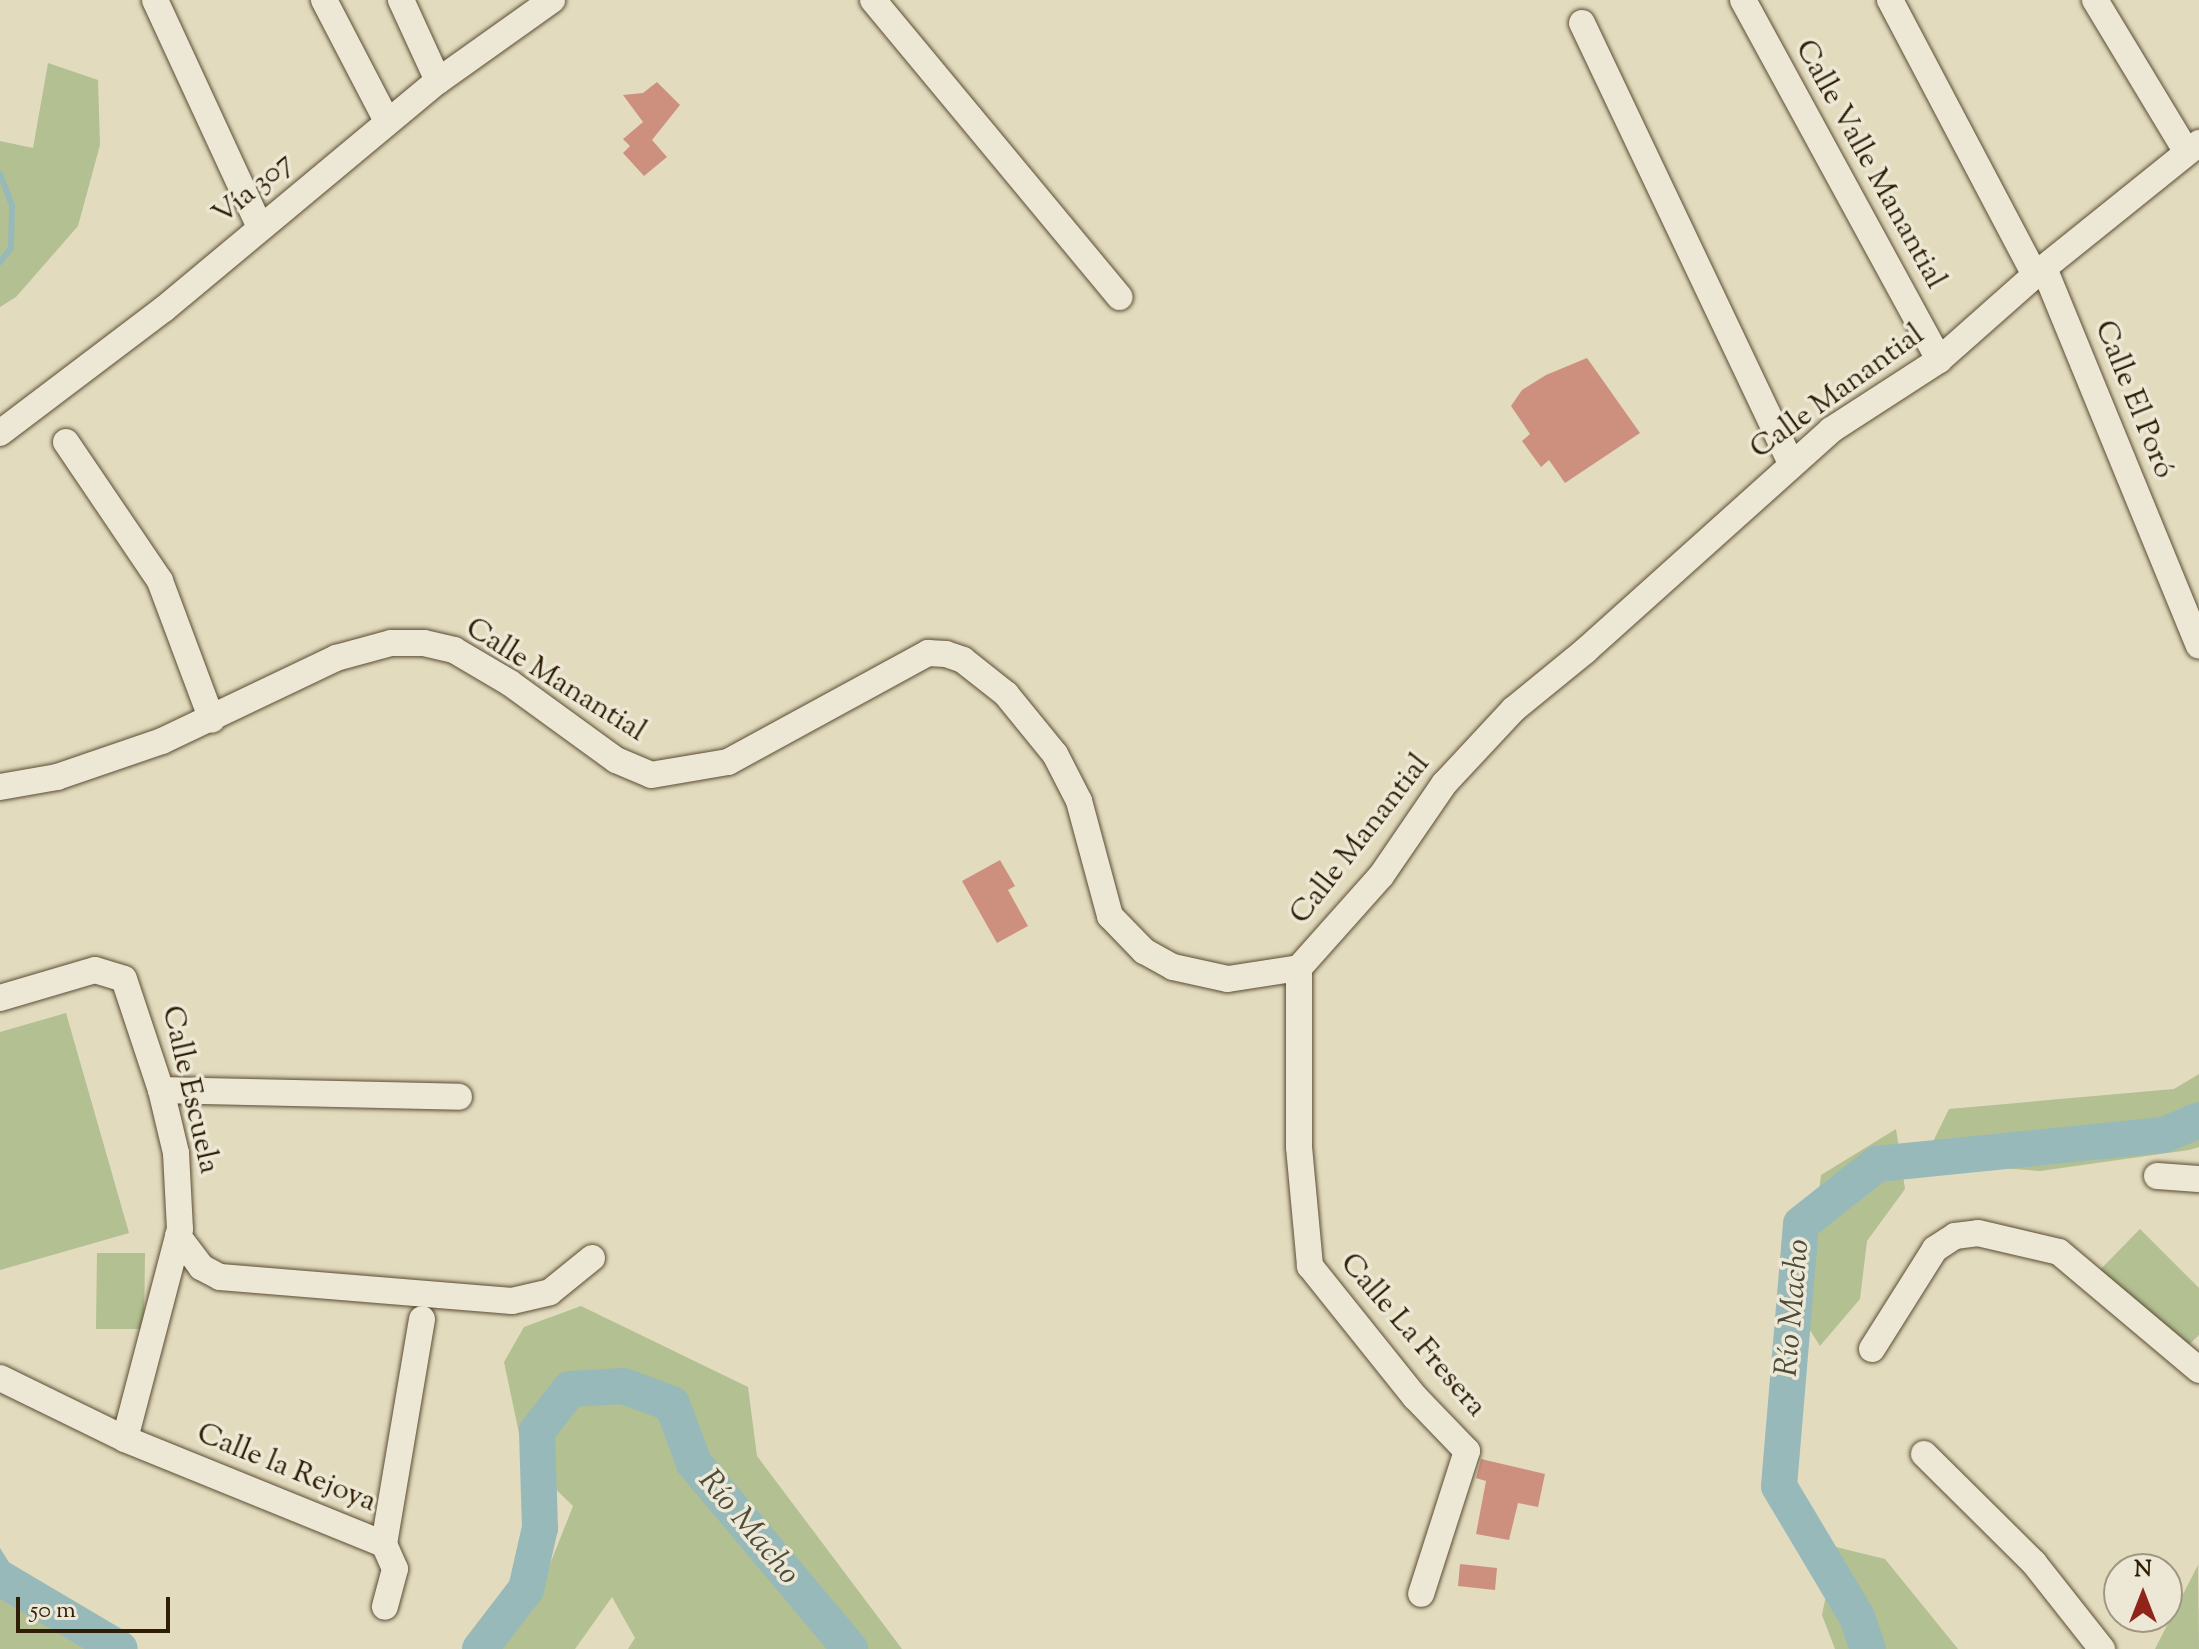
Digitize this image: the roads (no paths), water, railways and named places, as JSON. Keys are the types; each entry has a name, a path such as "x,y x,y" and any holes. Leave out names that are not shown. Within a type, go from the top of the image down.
{"street":[{"path":"155,0 260,227"},
{"path":"324,0 387,121"},
{"path":"401,0 438,81"},
{"path":"873,0 1120,297"},
{"name":"Calle Valle Manantial","path":"1743,0 1939,360"},
{"name":"Calle El Poró","path":"1890,0 2039,271 2199,645"},
{"path":"2095,0 2193,147"},
{"name":"Vía 307","path":"0,433 164,309 387,121 549,1"},
{"path":"1582,23 1791,464"},
{"name":"Calle Manantial","path":"0,787 57,777 212,720 336,658 391,643 424,643 454,650 510,683 616,760 651,775 681,774 728,762 928,653 946,654 963,660 1006,694 1055,754 1079,801 1110,916 1144,951 1173,967 1228,979 1299,968 1381,876 1444,784 1514,709 1585,651 1831,430 1939,360 2039,271 2193,147"},
{"path":"66,442 160,581 212,720"},
{"name":"Calle La Fresera","path":"1299,968 1299,1147 1310,1266 1415,1397 1467,1451 1421,1594"},
{"name":"Calle Escuela","path":"0,998 95,970 124,979 161,1090 181,1191 178,1236 125,1439"},
{"path":"161,1090 459,1097"},
{"path":"2157,1176 2199,1179"},
{"path":"1872,1349 1935,1249 1955,1236 1978,1233 2059,1252 2199,1370"},
{"path":"178,1236 201,1267 220,1277 512,1301 550,1292 592,1258"},
{"name":"Calle la Rejoya","path":"0,1378 125,1439 384,1544 422,1319"},
{"path":"1924,1454 2034,1563 2102,1649"},
{"path":"384,1544 395,1569 385,1607"}],"water":[{"path":"0,1548 5,1556 28,1593 0,1578"}],"waterway":[{"path":"0,174 12,206 11,248 0,262"},
{"name":"Río Macho","path":"1868,1649 1857,1617 1779,1486 1801,1224 1877,1164 2164,1135 2199,1120"},
{"name":"Río Macho","path":"480,1649 526,1589 540,1528 537,1431 570,1389 623,1386 672,1404 694,1463 850,1649"},
{"name":"Río Macho","path":"0,1578 120,1649"}]}
